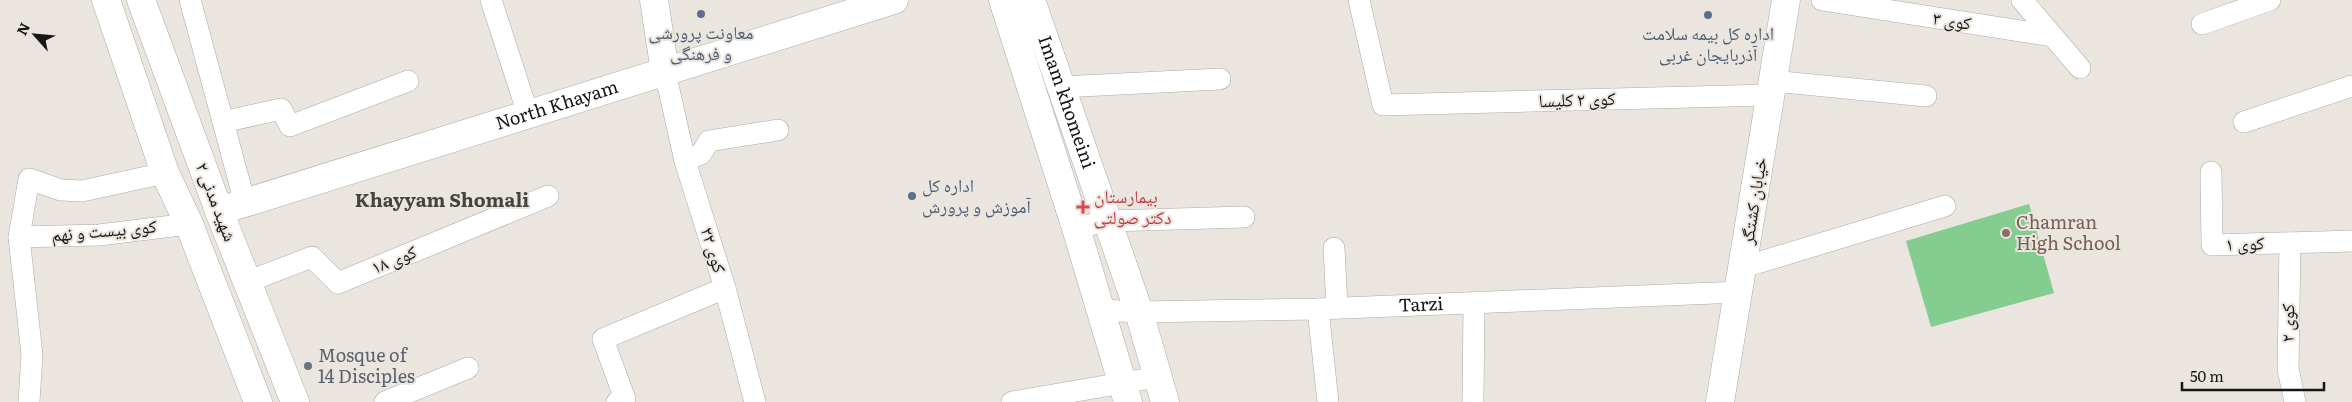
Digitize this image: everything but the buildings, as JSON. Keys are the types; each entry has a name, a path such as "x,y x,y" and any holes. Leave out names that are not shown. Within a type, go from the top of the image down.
{"main road":[{"name":"شهید مدنی ۲","path":"106,0 165,173 189,224 257,402"},
{"name":"شهید مدنی ۲","path":"141,0 246,282 295,402"},
{"path":"654,0 664,72"},
{"name":"North Khayam","path":"219,211 894,0"},
{"name":"Imam khomeini","path":"1003,0 1076,228 1125,392"},
{"name":"Imam khomeini","path":"1031,0 1139,312 1165,402"},
{"name":"خیابان کشتگر","path":"1720,402 1742,279 1786,0"}],"street":[{"path":"190,0 245,203"},
{"path":"491,0 528,114"},
{"name":"کوی ۲ کلیسا","path":"1359,0 1384,105 1771,88"},
{"name":"کوی ۳","path":"1822,0 2052,36"},
{"path":"2022,0 2080,68"},
{"path":"2202,24 2270,0"},
{"name":"کوی ۲۲","path":"617,402 625,399 603,339 725,288 685,161 664,72"},
{"path":"1061,87 1220,79"},
{"path":"223,122 280,109 290,126 408,81"},
{"path":"2244,122 2352,86"},
{"path":"1771,88 1926,96"},
{"path":"685,161 701,154 709,142 778,130"},
{"name":"کوی ۱","path":"2211,172 2212,245 2352,241"},
{"path":"28,402 32,356 19,237 29,179 61,190 82,191 165,173"},
{"name":"کوی ۱۸","path":"246,282 312,257 338,283 548,196"},
{"name":"Tarzi","path":"1101,310 1139,312 1327,309 1474,303 1742,279 1945,206"},
{"path":"1076,228 1108,221 1244,217"},
{"name":"کوی بیست و نهم","path":"19,237 99,235 189,224"},
{"name":"کوی ۲","path":"2290,243 2288,369 2294,402"},
{"path":"1328,402 1327,309 1334,248"},
{"path":"725,288 755,402"},
{"path":"1473,402 1474,303"},
{"path":"385,402 468,368"},
{"path":"1012,402 1125,392 1157,376"}],"green space":[{"path":"2029,204 2054,293 1931,327 1906,241"}],"place":[{"name":"معاونت پرورشی و فرهنگی","path":"701,14"},
{"name":"اداره کل بیمه سلامت آذربایجان غربی","path":"1708,15"},
{"name":"اداره کل آموزش و پرورش","path":"912,196"},
{"name":"بیمارستان دکتر صولتی","path":"1083,207"},
{"name":"Chamran High School","path":"2006,233"},
{"name":"Mosque of 14 Disciples","path":"308,366"}],"district":[{"name":"Khayyam Shomali","path":"442,200"}]}
